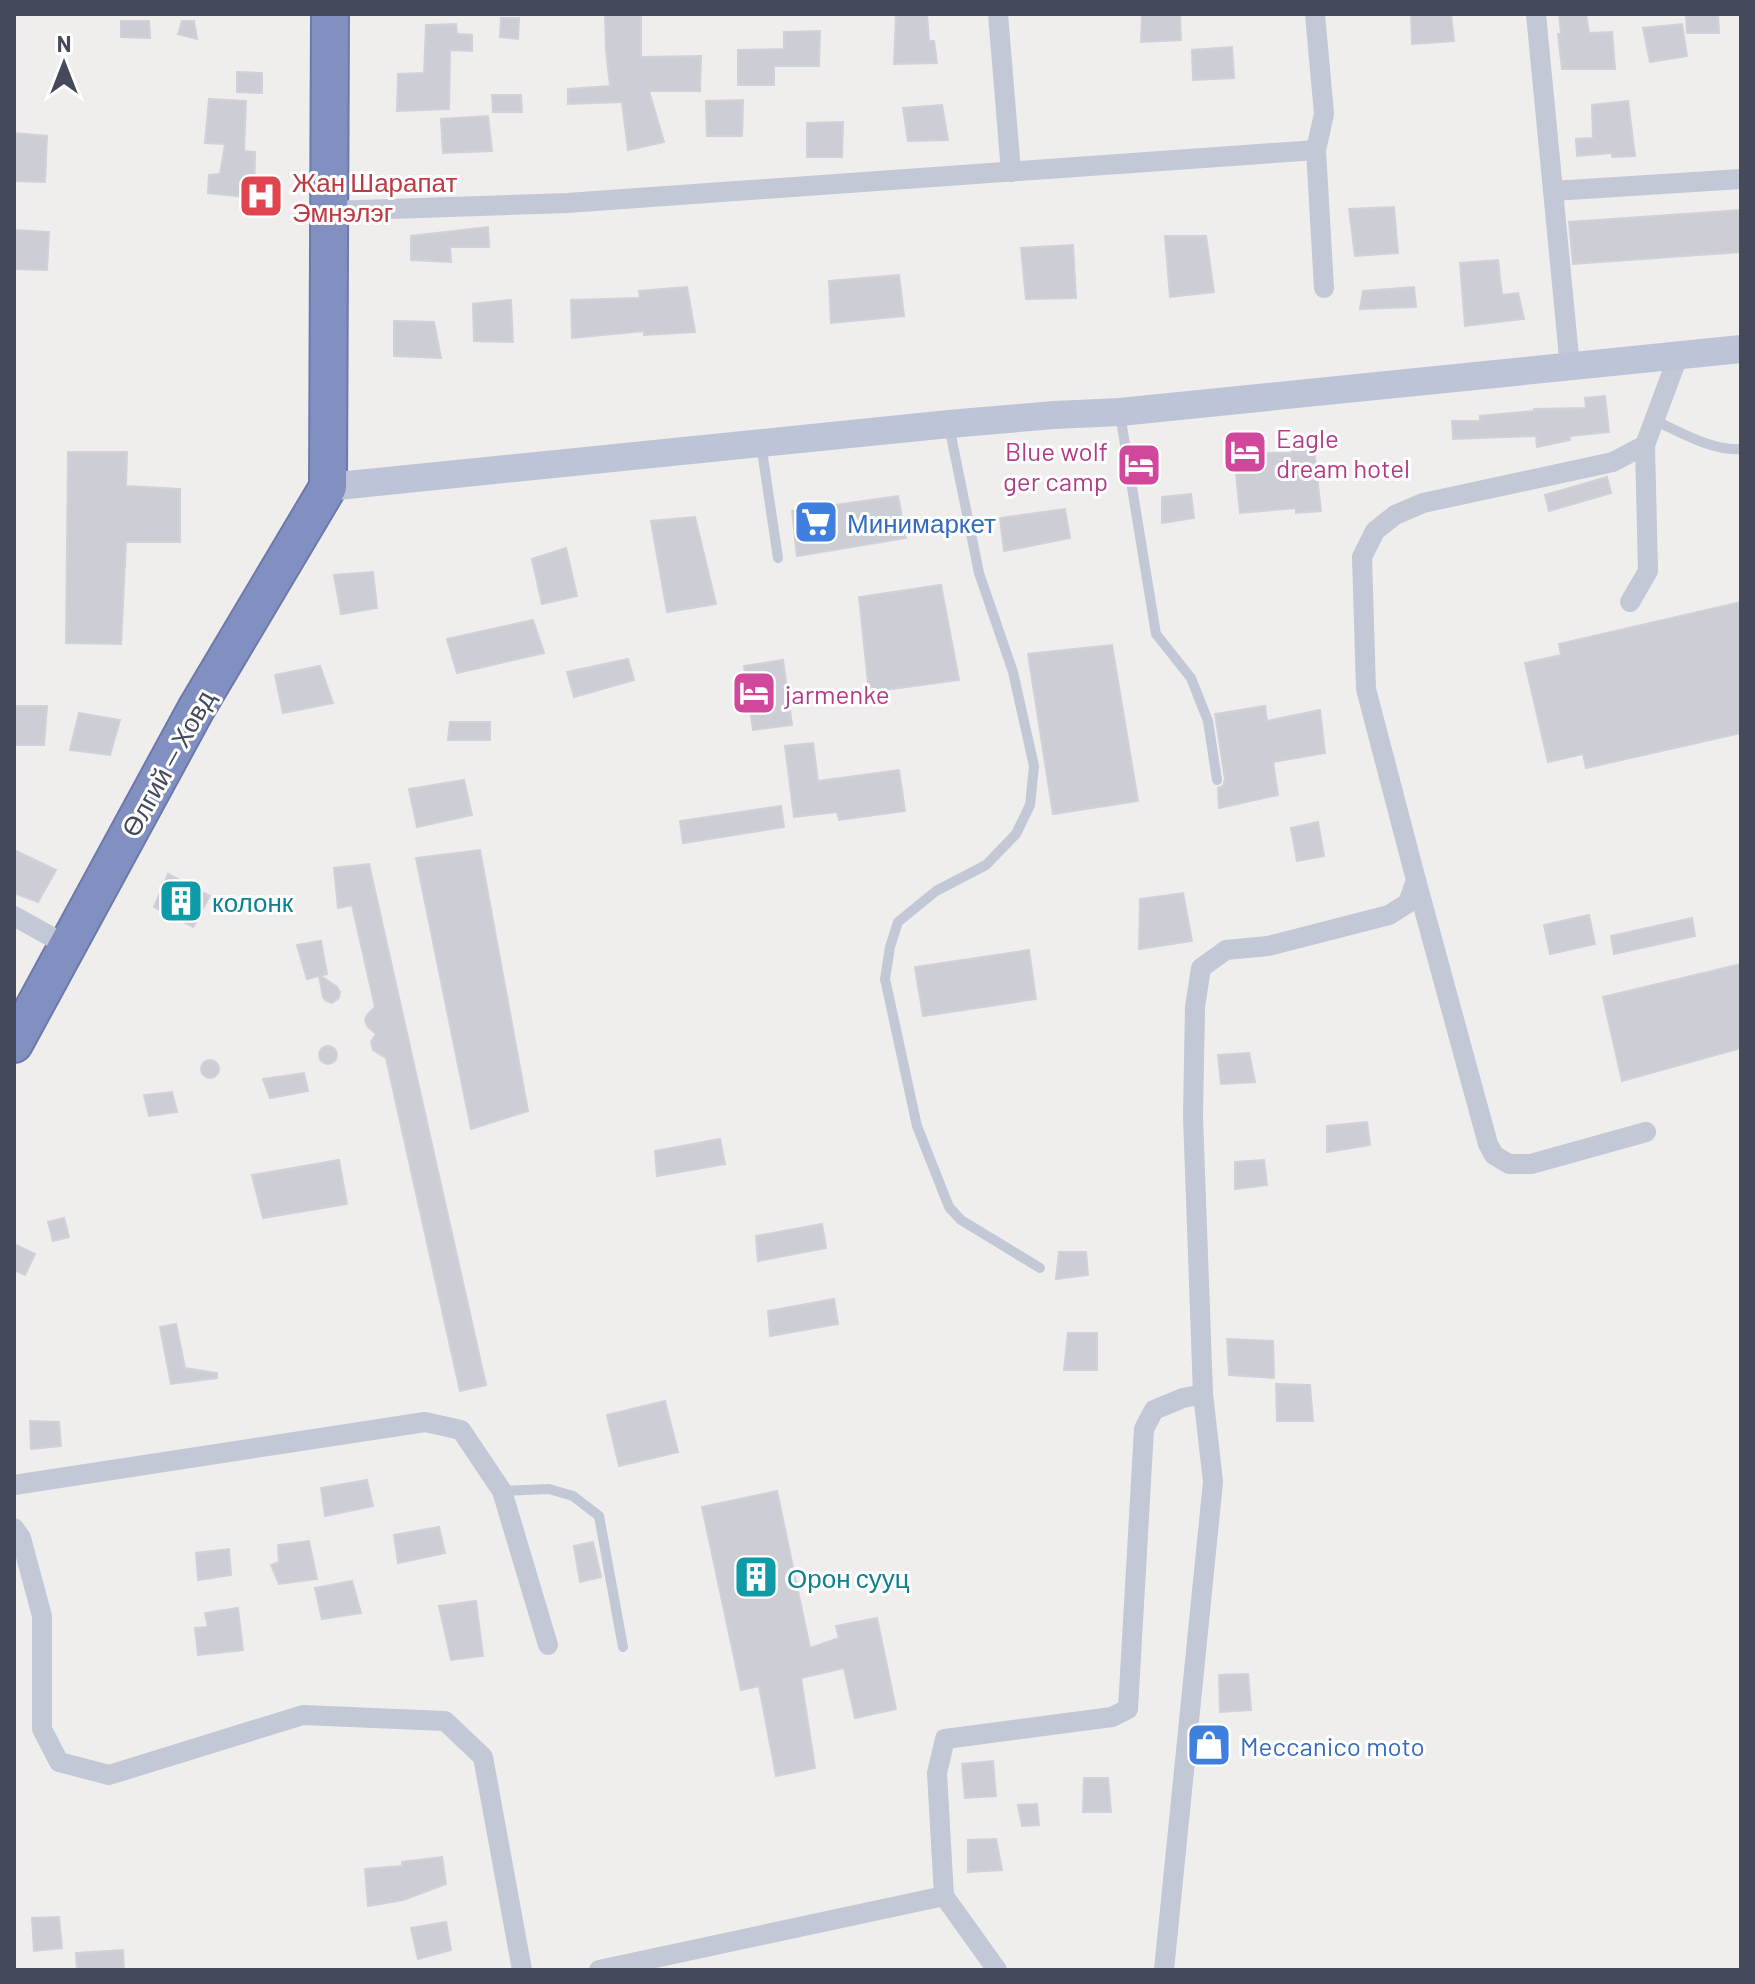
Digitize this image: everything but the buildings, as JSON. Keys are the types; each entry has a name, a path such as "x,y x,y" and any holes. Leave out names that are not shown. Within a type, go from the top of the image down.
{"highway":[{"path":"328,487 330,14"},
{"name":"Өлгий — Ховд","path":"14,1044 196,709 328,487"}],"main road":[{"path":"328,487 761,442 1054,415 1120,412 1741,349"}],"street":[{"path":"998,14 1011,172"},
{"path":"1315,14 1324,114 1316,150 1324,288"},
{"path":"1536,14 1570,367"},
{"path":"329,211 567,203 1316,150"},
{"path":"1553,191 1741,179"},
{"path":"1630,602 1648,571 1645,445 1679,354"},
{"path":"1645,445 1613,462 1423,503 1395,515 1375,531 1362,557 1366,689 1488,1144 1494,1155 1509,1164 1531,1164 1646,1132"},
{"path":"1164,1970 1213,1482 1203,1394 1193,1116 1195,1007 1201,968 1226,950 1268,946 1389,915 1408,903 1416,880"},
{"path":"14,916 66,945"},
{"path":"997,1970 944,1896 937,1773 945,1739 1112,1717 1128,1709 1144,1429 1154,1410 1183,1398 1203,1394"},
{"path":"14,1485 425,1422 461,1430 502,1491 548,1645"},
{"path":"14,1528 21,1538 42,1616 42,1729 59,1762 109,1775 303,1715 445,1721 483,1757 522,1970"},
{"path":"599,1970 944,1896"}],"lane":[{"path":"1120,412 1156,634 1191,678 1208,721 1217,780"},
{"path":"1654,420 1730,450 1741,449"},
{"path":"949,424 979,573 1013,672 1034,766 1030,805 1016,834 986,865 936,891 898,922 885,979 917,1126 949,1207 961,1220 1040,1268"},
{"path":"761,442 778,558"},
{"path":"502,1491 549,1489 573,1496 599,1516 623,1647"}],"place":[{"name":"Жан Шарапат Эмнэлэг","path":"261,196"},
{"name":"Eagle dream hotel","path":"1245,452"},
{"name":"Blue wolf ger camp","path":"1139,465"},
{"name":"Минимаркет","path":"816,522"},
{"name":"jarmenke","path":"754,693"},
{"name":"колонк","path":"181,901"},
{"name":"Орон сууц","path":"756,1577"},
{"name":"Meccanico moto","path":"1209,1745"}]}
